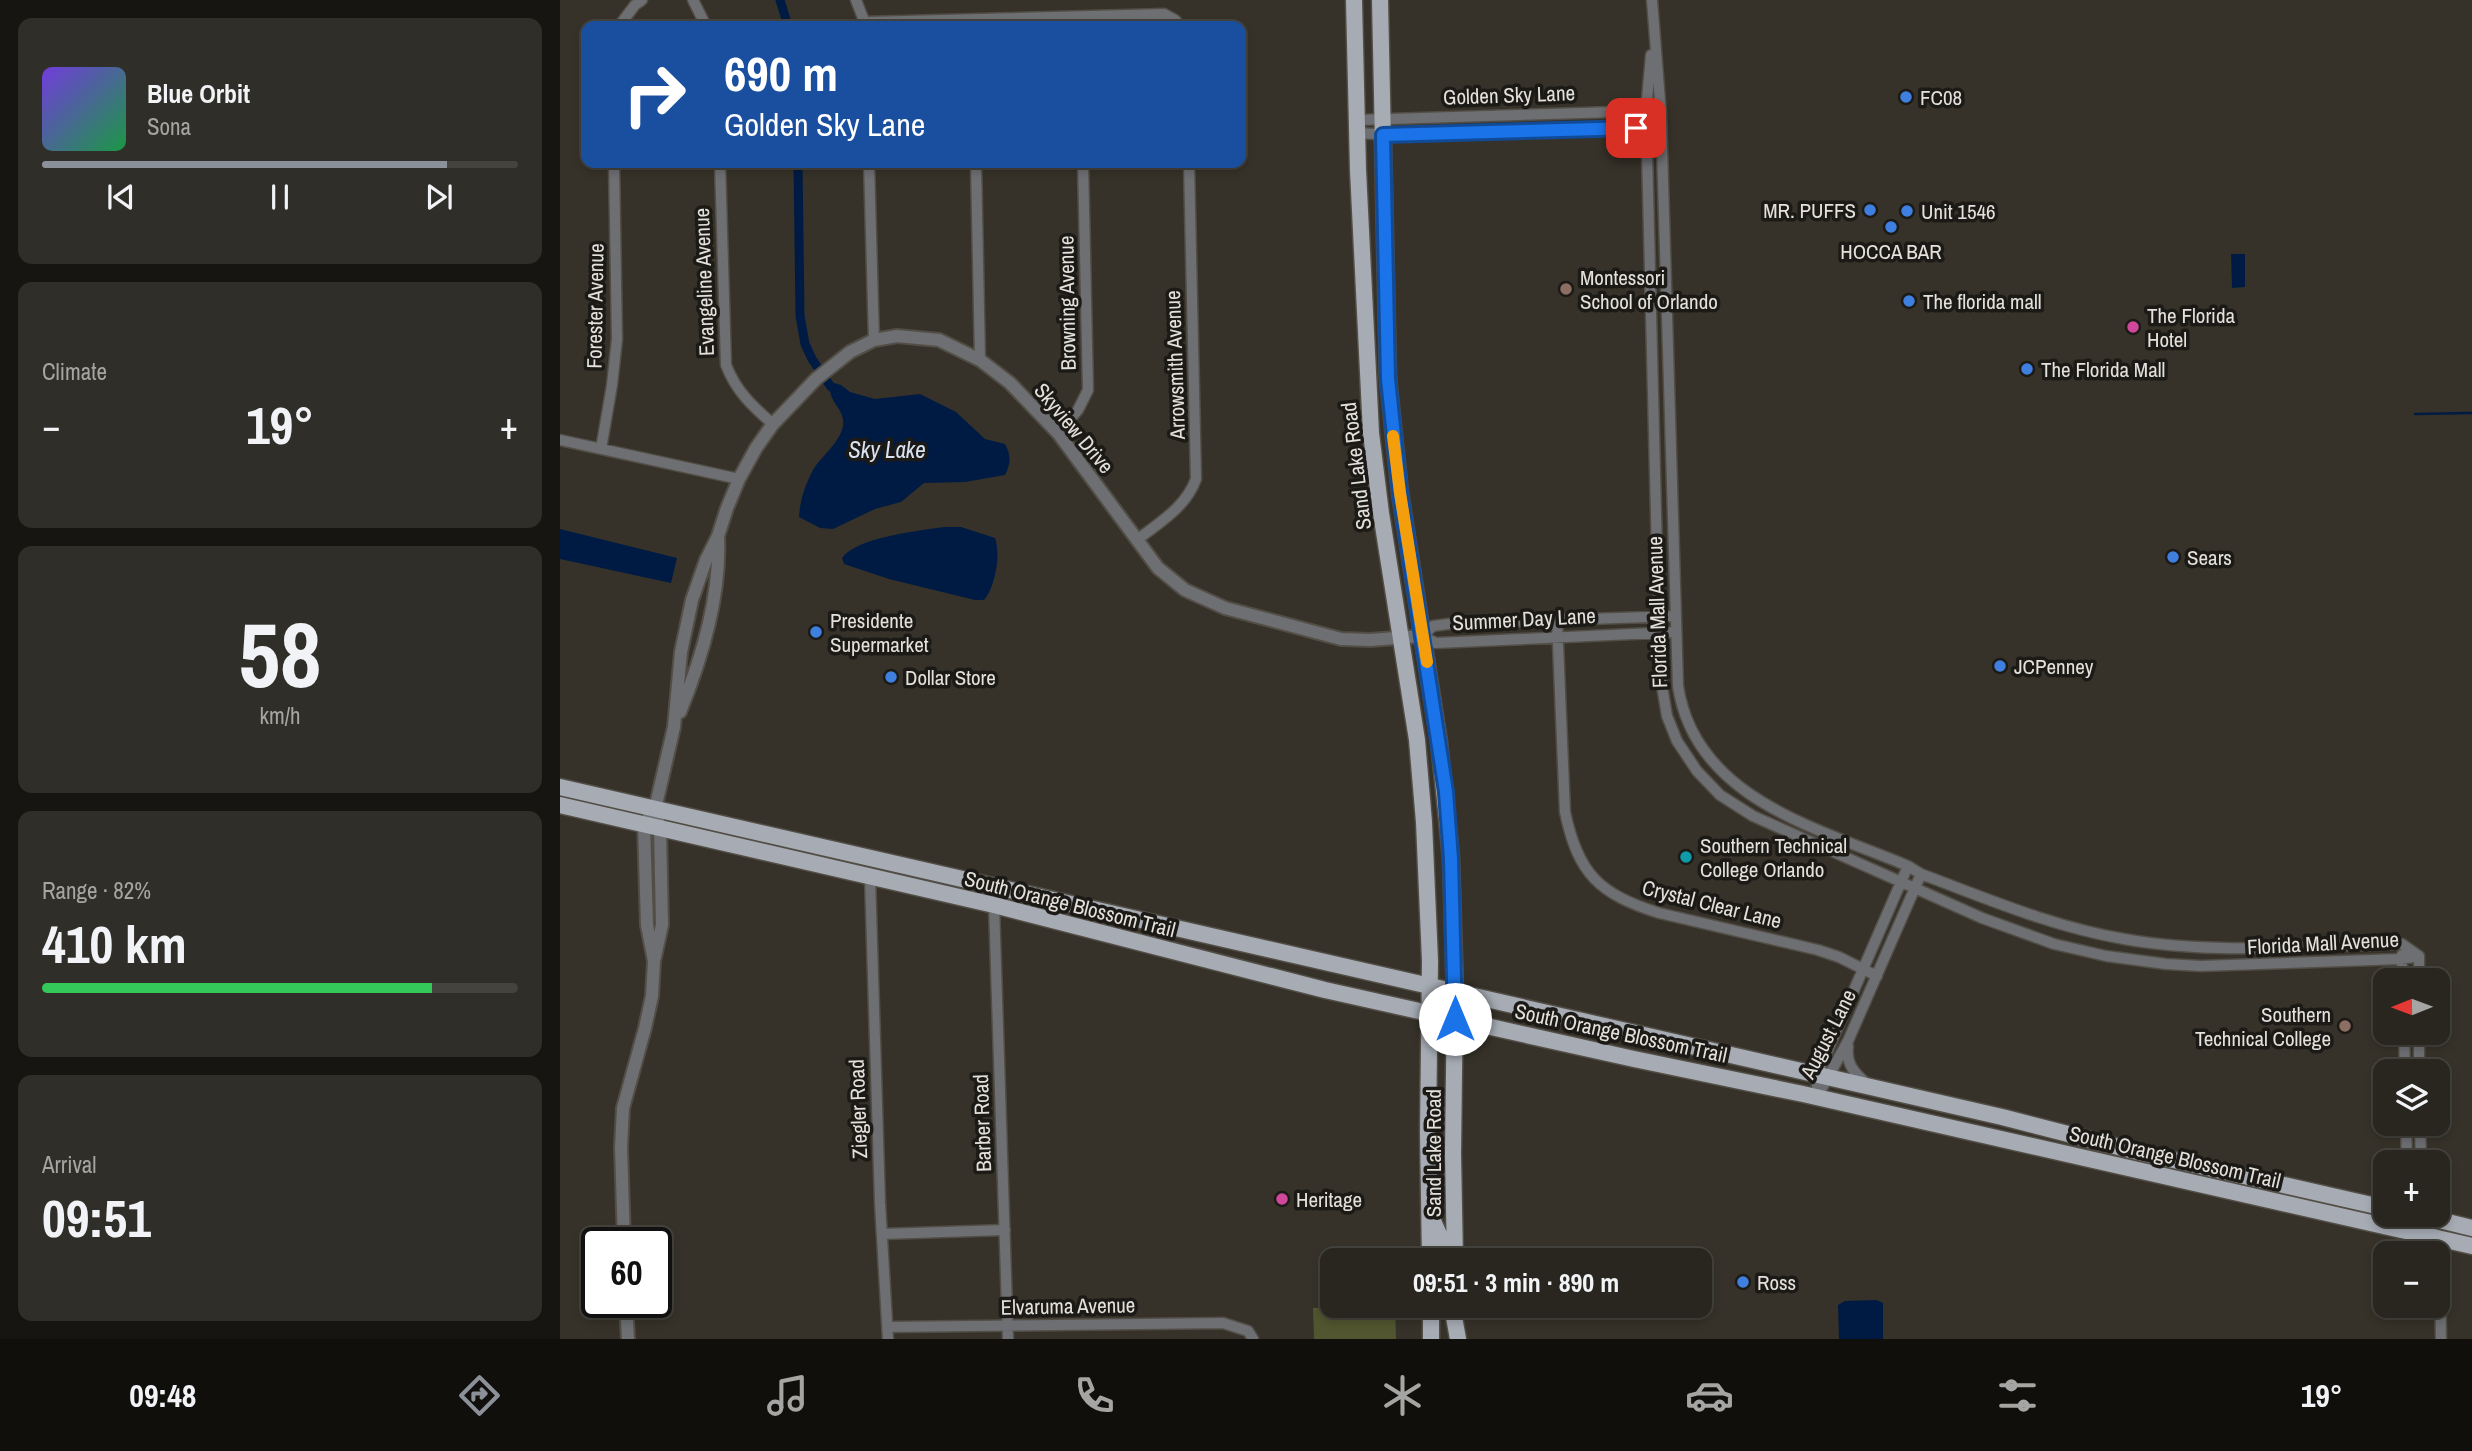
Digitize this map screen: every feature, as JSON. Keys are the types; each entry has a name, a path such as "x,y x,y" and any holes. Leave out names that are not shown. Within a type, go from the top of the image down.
{"main road":[{"name":"Sand Lake Road","path":"1354,0 1371,433 1422,784 1430,987 1430,1248"},
{"name":"Sand Lake Road","path":"1380,0 1386,336 1393,434 1446,792 1451,859 1455,993 1455,1248"},
{"path":"1371,433 1393,434"},
{"name":"South Orange Blossom Trail","path":"560,787 2373,1205"},
{"name":"South Orange Blossom Trail","path":"560,805 994,905 1278,978 1455,1019 1817,1097 2472,1246"},
{"path":"969,900 982,897 996,888"},
{"path":"994,905 1006,894 1018,893"},
{"path":"1430,1216 1437,1227 1442,1248"},
{"path":"2450,1222 2472,1228"},
{"path":"1431,1318 1431,1339"},
{"path":"1456,1318 1458,1339"}],"street":[{"path":"623,21 642,0"},
{"path":"693,0 704,21"},
{"path":"856,0 865,21"},
{"name":"Florida Mall Avenue","path":"1652,0 1662,128 1677,679 1683,712 1693,736 1713,764 1736,785 1763,803 1800,821 1921,873 2052,923 2125,940 2204,948 2402,944 2419,956"},
{"path":"1080,21 1164,14 1174,21"},
{"name":"Florida Mall Avenue","path":"1653,30 1646,127 1660,674 1667,716 1697,771 1720,795 1753,816 1982,918 2054,944 2106,956 2201,966 2402,959 2419,956"},
{"name":"Golden Sky Lane","path":"1357,127 1646,111 1661,114"},
{"name":"Golden Sky Lane","path":"1357,127 1662,128"},
{"name":"Forester Avenue","path":"601,449 617,338 614,168"},
{"name":"Evangeline Avenue","path":"720,168 726,365 732,380 747,401 773,424"},
{"path":"869,168 874,340"},
{"path":"976,168 980,360"},
{"name":"Browning Avenue","path":"1058,433 1078,410 1088,390 1083,168"},
{"name":"Arrowsmith Avenue","path":"1138,540 1181,506 1196,479 1189,168"},
{"path":"1649,240 1665,240"},
{"name":"Skyview Drive","path":"655,809 674,727 681,652 692,600 739,479 773,424 816,379 850,352 874,340 917,336 939,340 980,360 1010,383 1058,433 1158,568 1185,590 1225,608 1341,639 1422,636"},
{"path":"560,440 739,479"},
{"name":"Skyview Drive","path":"674,727 690,688 712,607 720,566 719,536"},
{"name":"Summer Day Lane","path":"1676,616 1448,624 1433,626 1422,636 1436,643 1676,632"},
{"name":"Crystal Clear Lane","path":"1558,620 1565,812 1578,858 1590,874 1610,893 1633,905 1818,950 1877,976"},
{"path":"624,1227 621,1147 623,1108 652,996 654,961 662,925 652,826 655,809"},
{"name":"August Lane","path":"1817,1097 1863,968 1908,866"},
{"name":"August Lane","path":"1823,1077 1848,1041 1921,873"},
{"name":"Ziegler Road","path":"870,877 888,1339"},
{"name":"Barber Road","path":"994,905 1008,1339"},
{"path":"2402,944 2402,968"},
{"path":"2419,956 2419,968"},
{"path":"1848,1041 1850,1067 1872,1088"},
{"path":"2428,1227 2435,1237 2439,1262 2441,1339"},
{"path":"882,1234 1004,1230"},
{"path":"627,1318 628,1339"},
{"name":"Elvaruma Avenue","path":"888,1327 1223,1323 1251,1335"}],"green space":[{"path":"1313,1308 1320,1308 1320,1318 1395,1318 1396,1339 1314,1339"}],"water":[{"path":"2231,254 2245,254 2245,287 2232,288"},
{"name":"Sky Lake","path":"834,383 850,392 875,399 920,394 956,412 985,439 1005,444 1009,459 1005,475 965,482 924,483 901,502 875,509 833,529 820,528 799,517 810,476 837,440 843,426 842,415 830,393"},
{"path":"944,527 961,527 995,538 996,570 984,600 889,579 844,564 842,558 850,551 874,540"},
{"path":"560,529 677,558 671,583 560,559"},
{"path":"1877,1300 1883,1303 1883,1339 1839,1339 1838,1305 1845,1301"}],"waterway":[{"path":"780,0 786,21"},
{"path":"798,168 800,316 805,344 831,387"},
{"path":"2415,414 2472,413"}],"slow traffic":[{"path":"1393,436 1427,662"}],"place":[{"name":"FC08","path":"1906,97"},
{"name":"MR. PUFFS","path":"1870,210"},
{"name":"Unit 1546","path":"1907,211"},
{"name":"HOCCA BAR","path":"1891,227"},
{"name":"Montessori School of Orlando","path":"1566,289"},
{"name":"The florida mall","path":"1909,301"},
{"name":"The Florida Hotel","path":"2133,327"},
{"name":"The Florida Mall","path":"2027,369"},
{"name":"Sears","path":"2173,557"},
{"name":"Presidente Supermarket","path":"816,632"},
{"name":"JCPenney","path":"2000,666"},
{"name":"Dollar Store","path":"891,677"},
{"name":"Southern Technical College Orlando","path":"1686,857"},
{"name":"Southern Technical College","path":"2345,1026"},
{"name":"Heritage","path":"1282,1199"},
{"name":"Ross","path":"1743,1282"}],"route":[{"path":"1455,1019 1451,859 1446,792 1400,493 1388,379 1383,135 1636,128"}]}
